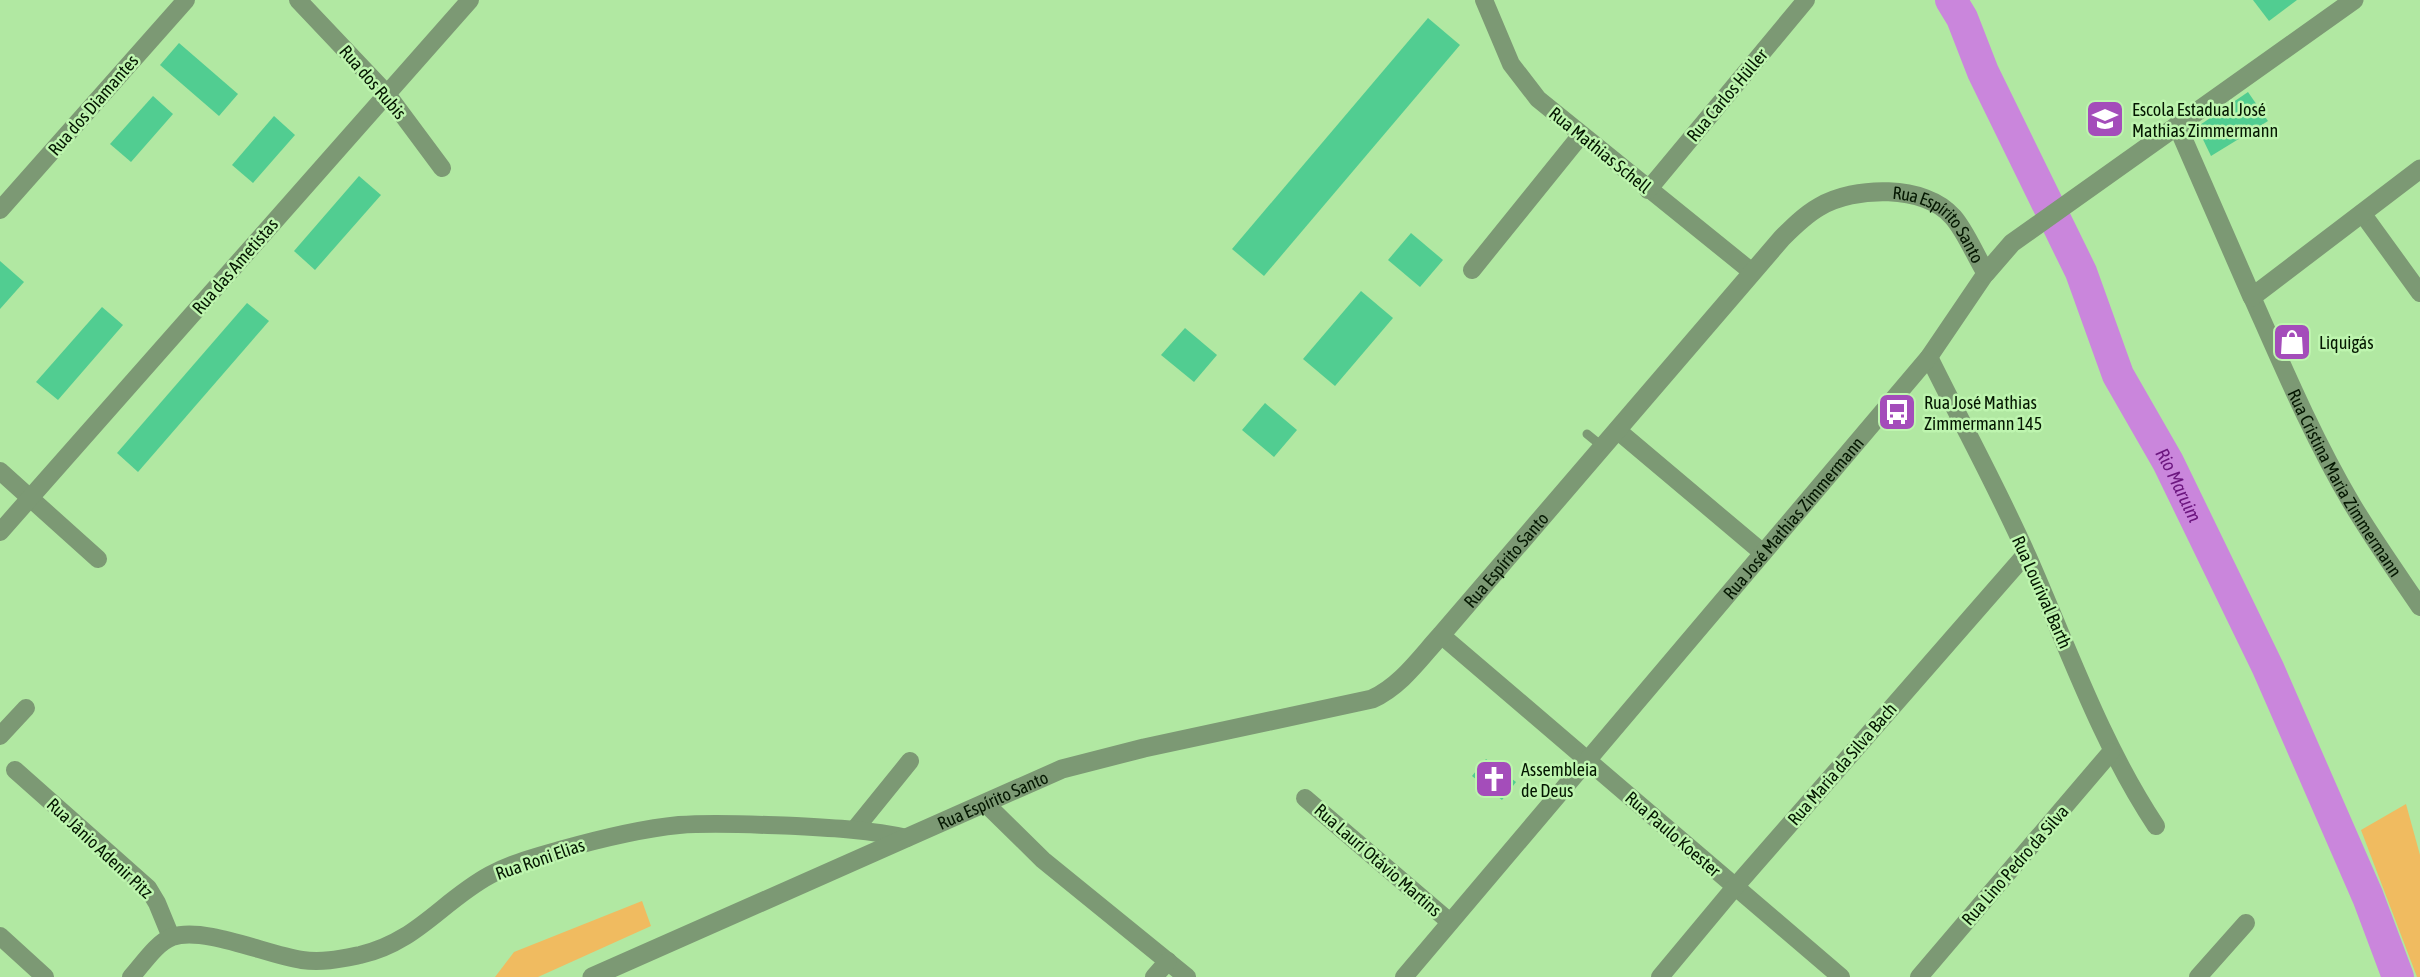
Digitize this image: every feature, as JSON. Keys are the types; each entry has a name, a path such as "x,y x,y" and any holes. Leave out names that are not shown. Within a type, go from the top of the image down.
{"street":[{"name":"Rua dos Diamantes","path":"0,210 186,0"},
{"name":"Rua dos Rubis","path":"298,0 387,94 442,168"},
{"name":"Rua das Ametistas","path":"0,531 470,0"},
{"name":"Rua Mathias Schell","path":"1484,0 1503,49 1524,83 1545,106 1752,272"},
{"name":"Rua Carlos Hüller","path":"1648,190 1806,0"},
{"name":"Rua José Mathias Zimmermann","path":"1404,977 1929,357 1986,273 2012,243 2354,0"},
{"name":"Rua Cristina Maria Zimmermann","path":"2177,125 2303,412 2346,493 2379,548 2420,607"},
{"path":"1472,270 1581,135"},
{"path":"2252,297 2420,169"},
{"name":"Rua Espírito Santo","path":"592,977 1078,763 1372,699 1395,685 1782,238 1820,206 1858,194 1881,191 1920,197 1937,204 1952,216 1986,273"},
{"path":"2362,213 2420,293"},
{"name":"Rua Lourival Barth","path":"1929,357 2026,554 2111,752 2155,826"},
{"path":"1617,430 1763,553"},
{"path":"0,471 97,559"},
{"name":"Rua Maria da Silva Bach","path":"1660,977 1735,887 2026,554"},
{"name":"Rua Paulo Koester","path":"1441,635 1841,977"},
{"path":"0,736 26,708"},
{"name":"Rua Lino Pedro da Silva","path":"1919,977 2111,752"},
{"path":"855,829 910,761"},
{"name":"Rua Jânio Adenir Pitz","path":"15,770 148,888 170,937"},
{"name":"Rua Lauri Otávio Martins","path":"1306,798 1450,922"},
{"path":"986,804 1043,860 1187,977"},
{"name":"Rua Roni Elias","path":"170,937 194,934 207,936 300,960 319,962 395,944 489,875 537,857 607,837 680,825 722,824 855,829 907,838"},
{"path":"2198,977 2246,923"},
{"path":"0,936 45,977"},
{"path":"131,977 159,945 170,937"},
{"path":"1154,977 1168,961"}],"lane":[{"path":"1587,434 1602,447"}],"shaded area":[{"path":"2406,804 2420,855 2420,977 2417,977 2361,830"},
{"path":"642,901 651,926 538,977 495,977 514,952"}],"building":[{"path":"2253,0 2297,0 2269,21"},
{"path":"1428,18 1460,45 1264,276 1232,249"},
{"path":"179,43 238,94 219,116 160,65"},
{"path":"2248,92 2268,121 2211,156 2197,127"},
{"path":"153,96 173,114 131,162 110,144"},
{"path":"274,116 295,135 253,183 232,165"},
{"path":"359,176 381,195 315,270 294,251"},
{"path":"1411,233 1443,260 1420,287 1388,260"},
{"path":"0,261 24,282 0,309"},
{"path":"1361,291 1393,318 1335,386 1303,359"},
{"path":"247,303 269,321 138,472 117,453"},
{"path":"102,307 123,325 58,400 36,382"},
{"path":"1185,328 1217,355 1194,382 1161,355"},
{"path":"1265,403 1297,430 1274,457 1242,430"},
{"name":"Assembleia de Deus","path":"1486,759 1516,782 1502,800 1472,776"}],"waterway":[{"name":"Rio Maruim","path":"1951,0 1962,18 1983,72 2081,272 2118,375 2168,462 2268,668 2368,897 2398,977"}],"place":[{"name":"Escola Estadual José Mathias Zimmermann","path":"2105,119"},
{"name":"Liquigás","path":"2292,342"},
{"name":"Rua José Mathias Zimmermann 145","path":"1897,412"},
{"name":"Assembleia de Deus","path":"1494,779"}]}
